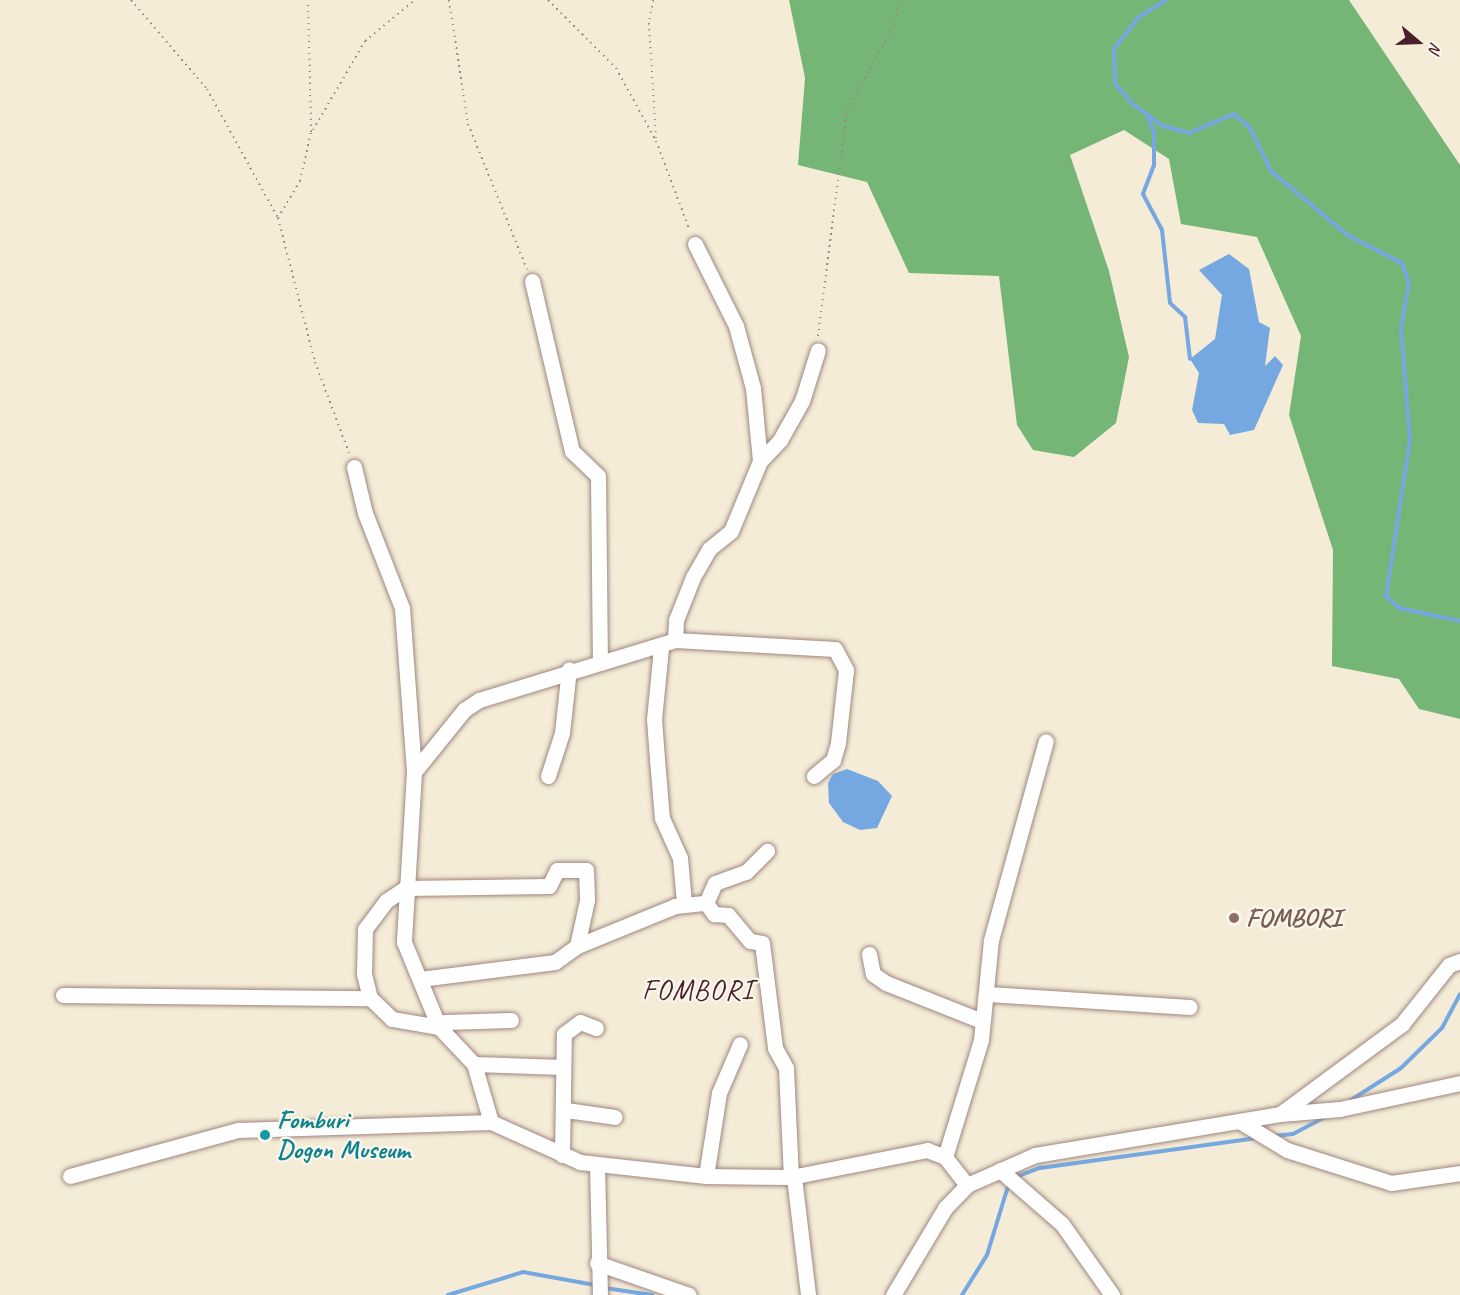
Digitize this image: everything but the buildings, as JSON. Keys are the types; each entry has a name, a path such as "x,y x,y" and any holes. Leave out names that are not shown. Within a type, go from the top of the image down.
{"street":[{"path":"695,244 736,326 753,388 760,461"},
{"path":"532,281 572,451 598,476 600,663"},
{"path":"675,640 676,620 693,577 709,549 731,531 760,461 780,440 801,401 818,350"},
{"path":"354,467 365,513 402,608 414,772 405,888 404,942 439,1027 474,1064 491,1122"},
{"path":"414,772 464,710 569,669 661,648 675,640 835,649 846,670 838,743 833,760 814,776"},
{"path":"661,648 654,719 662,818 680,858 684,903"},
{"path":"548,776 562,734 569,669"},
{"path":"945,1157 988,994 991,940 1046,741"},
{"path":"706,903 715,882 747,872 767,852"},
{"path":"511,1020 445,1022 439,1027 392,1019 370,998 364,974 365,929 386,901 405,888 549,886 556,870 586,870 587,900 577,946"},
{"path":"420,979 555,962 577,946 684,903 706,903"},
{"path":"706,903 714,914 728,915 750,940 762,943 775,1048 786,1068 792,1177 808,1295"},
{"path":"869,954 873,974 886,983 982,1021"},
{"path":"1280,1114 1402,1024 1456,965"},
{"path":"988,994 1190,1007"},
{"path":"63,995 370,998"},
{"path":"562,1155 566,1110 564,1034 580,1022 596,1028"},
{"path":"706,1176 719,1093 740,1044"},
{"path":"474,1064 564,1066"},
{"path":"893,1295 945,1208 966,1185 1035,1155 1280,1114 1340,1109 1460,1083"},
{"path":"566,1110 615,1118"},
{"path":"70,1176 238,1130 491,1122 562,1155 597,1164 706,1176 792,1177 927,1150 945,1157 966,1185"},
{"path":"1241,1122 1287,1150 1391,1183 1460,1173"},
{"path":"597,1164 597,1263 600,1295"},
{"path":"1000,1170 1062,1224 1112,1295"},
{"path":"597,1263 689,1295"}],"path":[{"path":"131,0 207,89 278,218 315,362 354,467"},
{"path":"278,218 300,181 311,132 308,0"},
{"path":"311,132 365,41 415,0"},
{"path":"449,0 468,124 532,281"},
{"path":"548,0 616,68 656,141 695,244"},
{"path":"653,0 649,24 656,141"},
{"path":"818,350 847,111 896,22 899,0"}],"green space":[{"path":"789,0 1349,0 1460,165 1460,719 1419,709 1399,679 1332,666 1333,550 1289,415 1301,336 1257,237 1181,224 1169,159 1124,130 1070,155 1109,271 1129,357 1116,423 1074,457 1033,450 1017,425 999,276 909,273 867,182 798,165 805,78"}],"water":[{"path":"1229,254 1249,269 1259,322 1270,328 1265,366 1275,356 1283,365 1254,430 1230,435 1224,424 1198,423 1192,410 1199,373 1190,359 1215,339 1222,295 1199,270"},
{"path":"847,769 878,781 892,796 877,828 860,830 843,822 829,803 828,783 833,774"}],"waterway":[{"path":"1166,0 1139,17 1114,49 1115,84 1134,105 1163,126 1189,133 1234,114 1250,128 1271,171 1347,235 1402,263 1409,283 1401,328 1410,440 1386,596 1399,608 1460,621"},
{"path":"1147,115 1154,132 1154,165 1143,194 1162,230 1170,303 1185,317 1190,359"},
{"path":"1351,1100 1401,1068 1442,1028 1460,994"},
{"path":"1273,1136 1293,1134 1327,1116"},
{"path":"1016,1177 1040,1168 1257,1138"},
{"path":"962,1295 987,1255 1009,1183"},
{"path":"448,1295 523,1272 595,1285"},
{"path":"605,1288 652,1295"}],"place":[{"name":"FOMBORI","path":"1234,918"},
{"name":"Fomburi Dogon Museum","path":"265,1135"}],"district":[{"name":"FOMBORI","path":"698,990"}]}
